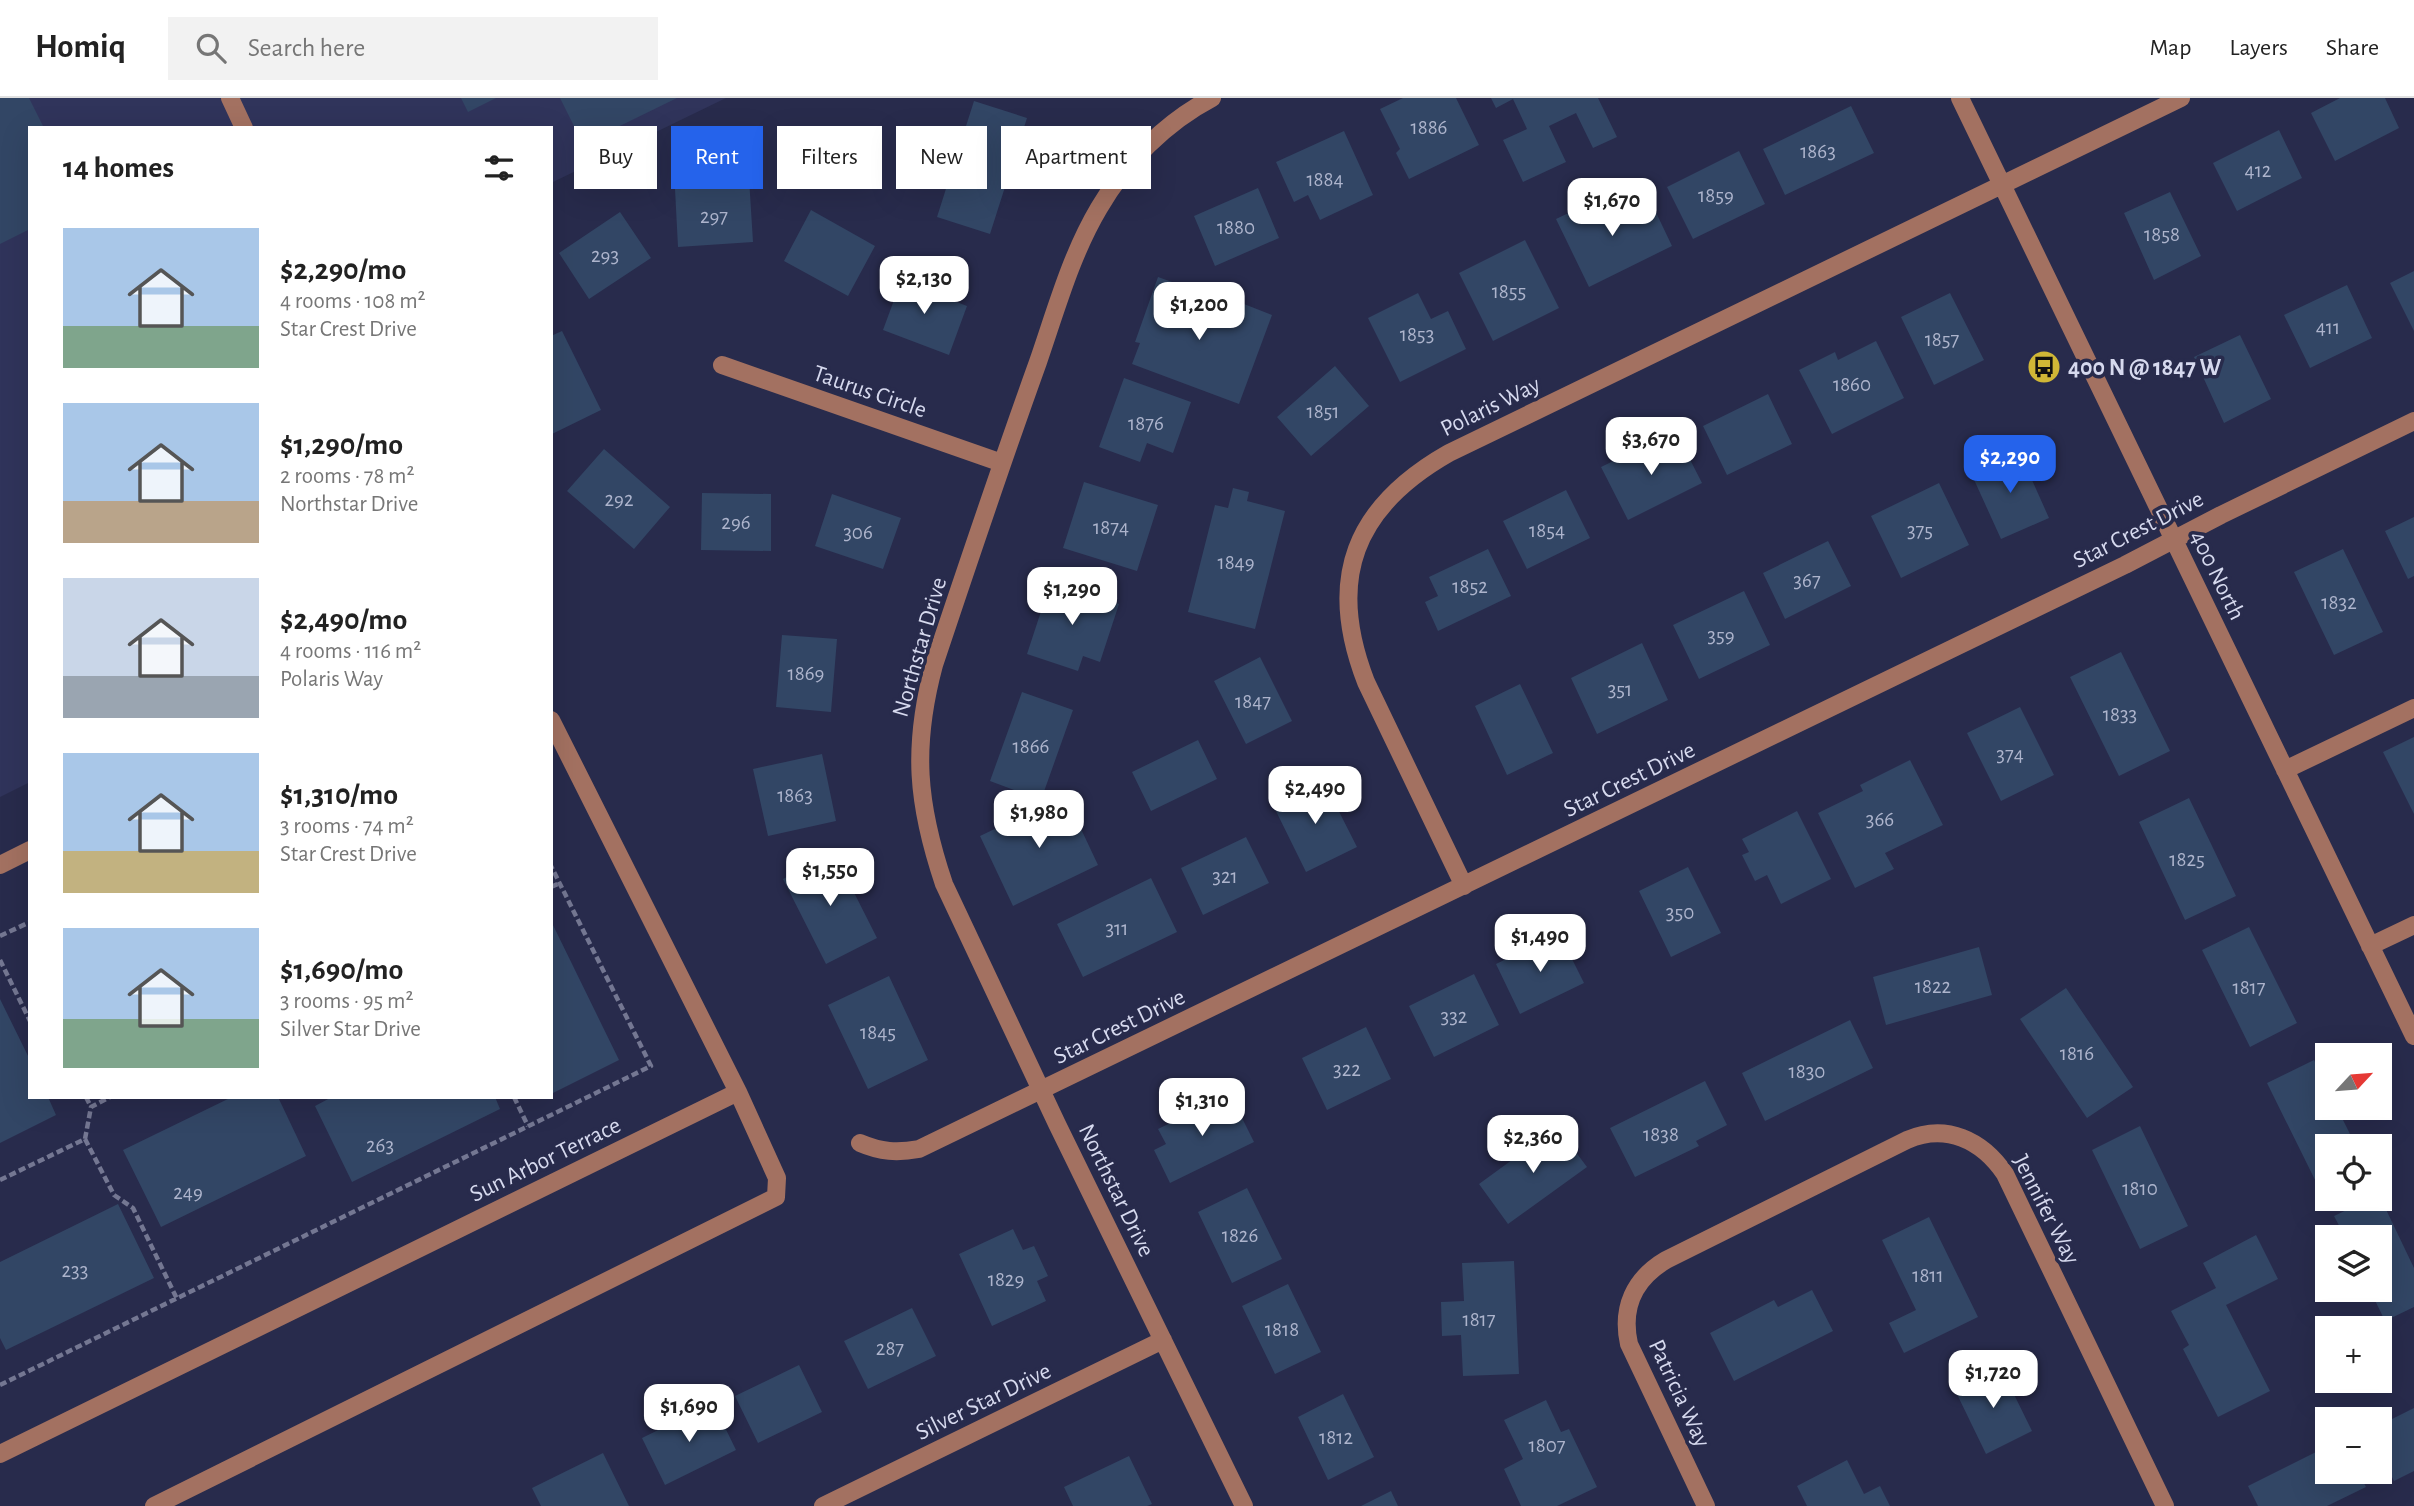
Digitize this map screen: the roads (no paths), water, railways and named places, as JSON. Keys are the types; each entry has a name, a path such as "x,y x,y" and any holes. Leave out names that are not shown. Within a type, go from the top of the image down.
{"street":[{"path":"230,98 243,126"},
{"name":"Northstar Drive","path":"1212,98 1178,120 1122,173 1079,246 1002,463 925,699 920,734 920,771 926,822 944,884 1244,1506"},
{"name":"400 North","path":"1960,98 2414,1036"},
{"name":"Polaris Way","path":"1464,886 1354,653 1348,623 1348,591 1353,562 1365,533 1381,506 1423,468 1449,453 2181,98"},
{"name":"Taurus Circle","path":"722,365 1002,463"},
{"name":"Star Crest Drive","path":"860,1143 879,1151 900,1153 919,1149 2100,577 2414,421"},
{"path":"2285,770 2414,708"},
{"path":"154,1506 776,1197 777,1178 738,1091 553,724"},
{"path":"0,865 28,851"},
{"path":"2370,946 2414,925"},
{"name":"Sun Arbor Terrace","path":"0,1454 738,1091"},
{"name":"Jennifer Way","path":"1631,1297 1646,1274 1666,1260 1907,1140 1938,1133 1969,1140 1995,1159 2005,1174 2165,1506"},
{"name":"Patricia Way","path":"1631,1297 1626,1328 1629,1344 1706,1506"},
{"name":"Silver Star Drive","path":"823,1506 1163,1340"}],"place":[{"name":"400 N @ 1847 W","path":"2044,367"}]}
